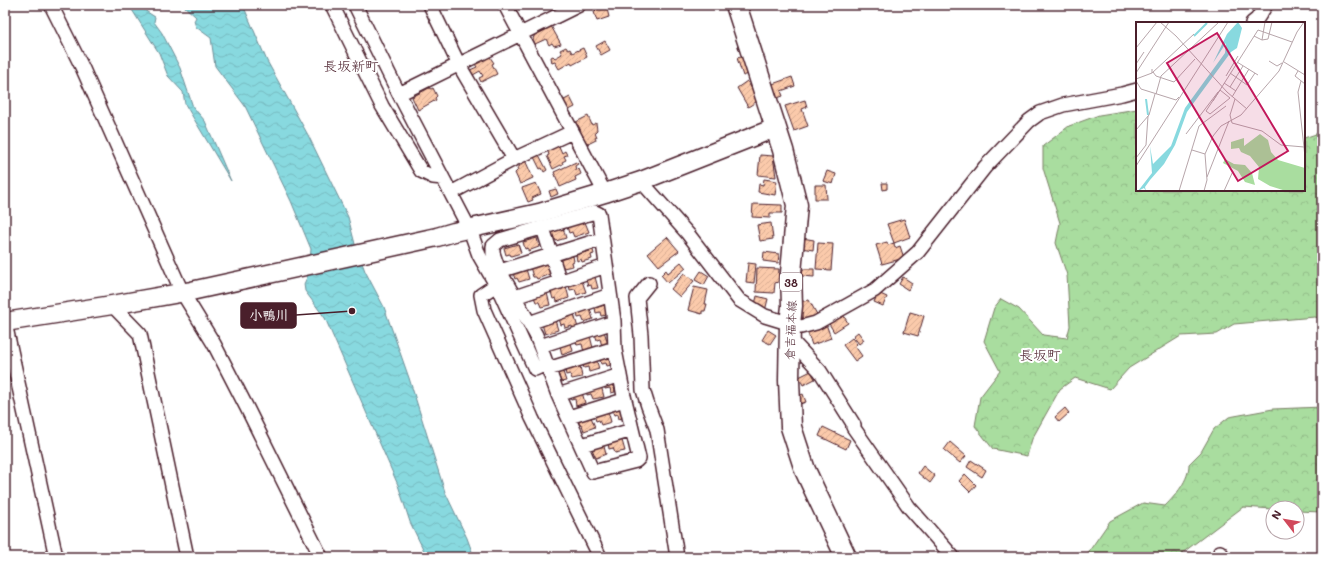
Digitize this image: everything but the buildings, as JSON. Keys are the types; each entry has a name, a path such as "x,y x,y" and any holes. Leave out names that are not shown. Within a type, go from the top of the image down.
{"main road":[{"name":"倉吉福本線","path":"736,5 786,160 797,205 791,273 792,306 789,380 791,427 804,470 846,557"}],"street":[{"path":"51,5 82,67 187,292 321,557"},
{"path":"332,5 382,106 421,170 432,177 443,178"},
{"path":"355,5 399,94 470,230 478,255 496,285 535,369 615,348"},
{"path":"430,5 459,65 514,159"},
{"path":"505,5 605,193"},
{"path":"399,94 578,5"},
{"path":"1253,22 1266,5"},
{"path":"790,332 816,323 875,290 918,252 985,167 1029,121 1040,113 1063,105 1136,90"},
{"path":"56,557 5,322 187,292 454,232 470,230 540,213 641,181 775,128"},
{"path":"451,193 514,159 572,132"},
{"path":"641,181 688,234 739,300 790,332 820,371 854,425 853,427 909,507 953,557"},
{"path":"595,212 599,214 614,322 615,348 624,400 639,458 636,461 593,472 558,395 536,335 500,271 493,253 493,246 500,240 543,228 595,212"},
{"path":"543,228 560,282"},
{"path":"500,271 602,239"},
{"path":"515,298 606,266"},
{"path":"649,283 637,298 644,390 657,430 677,557"},
{"path":"496,285 481,295 484,310 532,418 600,557"},
{"path":"529,322 610,295"},
{"path":"112,305 140,334 187,557"},
{"path":"540,346 614,322"},
{"path":"558,395 620,375"},
{"path":"569,417 624,400"},
{"path":"582,445 632,430"}],"green space":[{"path":"1136,109 1136,191 1305,191 1305,138 1322,132 1322,319 1315,317 1234,324 1217,334 1181,336 1129,368 1110,389 1075,378 1060,389 1032,439 1027,456 993,449 975,426 980,397 1000,371 984,341 994,308 1001,299 1019,309 1043,335 1067,338 1070,326 1067,275 1056,243 1060,223 1043,168 1043,146 1069,126 1099,115"},
{"path":"1322,407 1322,512 1305,511 1305,500 1265,500 1265,508 1243,507 1177,557 1085,557 1110,521 1143,503 1165,506 1181,487 1187,476 1189,464 1201,452 1214,429 1229,417 1273,409"}],"water":[{"path":"129,5 140,5 144,10 155,17 154,22 162,33 180,68 193,107 205,121 231,181 185,104 183,92 168,76 159,53"},
{"path":"183,5 243,5 267,61 308,135 348,217 355,244 365,271 384,307 409,378 445,492 467,538 474,557 427,557 410,522 398,485 325,318 305,291 304,284 309,273 311,249 291,201 245,106 215,66 211,38 196,27 194,21 196,17"}],"place":[{"name":"小鴨川","path":"352,311"}],"district":[{"name":"長坂新町","path":"351,65"},
{"name":"長坂町","path":"1040,354"}]}
